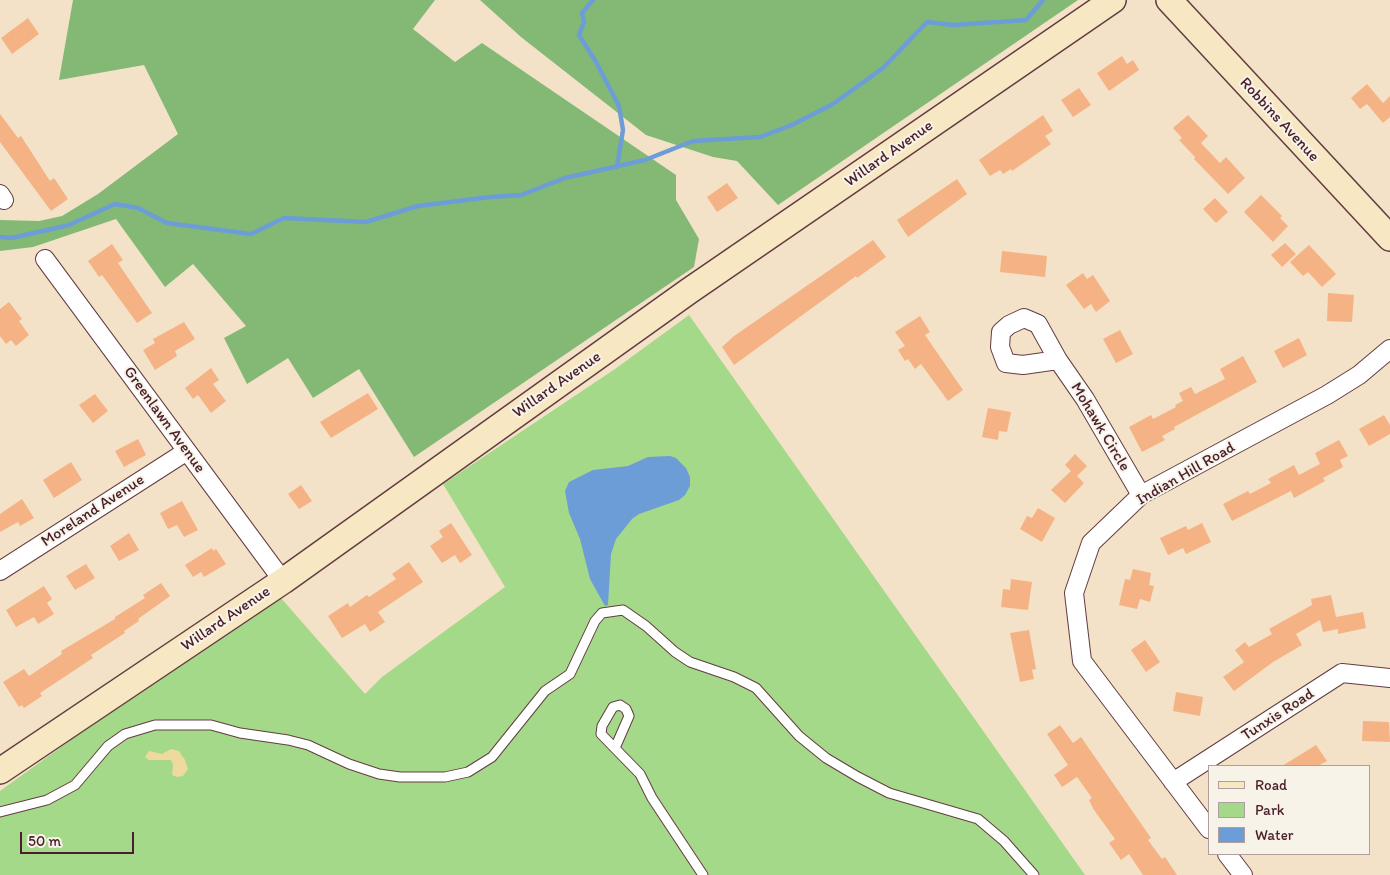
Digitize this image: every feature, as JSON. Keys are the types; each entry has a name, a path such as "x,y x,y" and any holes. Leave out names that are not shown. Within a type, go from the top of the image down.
{"main road":[{"name":"Willard Avenue","path":"0,771 283,581 689,292 1113,0"},
{"name":"Robbins Avenue","path":"1169,0 1390,238"}],"street":[{"name":"Greenlawn Avenue","path":"46,259 283,581"},
{"name":"Indian Hill Road","path":"1208,829 1082,661 1074,592 1091,543 1141,496 1327,395 1359,375 1390,349"},
{"name":"Mohawk Circle","path":"1058,360 1085,399 1141,496"},
{"name":"Moreland Avenue","path":"0,571 187,451"},
{"name":"Tunxis Road","path":"1173,782 1342,673 1390,678"},
{"path":"1228,855 1243,875"}],"lane":[{"path":"0,812 47,800 75,785 108,746 125,734 155,725 211,725 240,733 288,740 308,745 349,764 379,774 400,778 446,778 468,772 492,757 545,691 570,674 595,621 602,613 623,610 690,662 734,677 756,688 799,736 826,758 889,793 978,819 1004,841 1034,875"},
{"path":"615,748 640,774 652,798 703,875"}],"green space":[{"path":"73,0 435,0 413,29 455,62 482,43 676,175 676,200 699,239 694,267 414,457 359,369 313,398 288,358 247,384 224,338 246,326 193,264 165,287 116,219 33,247 0,251 0,220 39,221 62,216 98,194 178,134 144,65 59,80"},
{"path":"480,0 1078,0 778,205 737,161 713,157 646,135 521,37"},
{"path":"689,315 1085,875 0,875 0,791 82,732 281,598 365,694 382,677 505,587 443,484 615,369"}],"sand":[{"path":"171,749 179,751 185,760 188,769 183,776 177,777 172,775 173,765 171,760 149,760 145,757 149,751 162,754"}],"water":[{"path":"670,456 676,458 686,468 690,477 690,486 685,495 679,500 639,514 632,519 616,539 611,554 608,605 605,606 590,579 580,539 569,513 565,491 569,482 593,470 628,466 648,457"}],"building":[{"path":"28,18 39,34 12,54 1,38"},
{"path":"1122,56 1127,64 1133,60 1139,70 1109,91 1097,73"},
{"path":"1367,84 1383,103 1390,96 1390,117 1383,123 1367,104 1360,109 1351,98"},
{"path":"1079,88 1091,105 1073,117 1061,100"},
{"path":"0,114 18,138 21,136 50,181 54,178 68,199 51,211 0,142"},
{"path":"1043,115 1053,131 1045,136 1051,144 1012,171 1011,169 1003,174 1000,170 990,176 979,160"},
{"path":"1188,115 1208,136 1201,143 1220,163 1226,157 1245,178 1228,194 1194,159 1195,157 1179,140 1182,138 1173,128"},
{"path":"957,179 967,194 908,237 897,220"},
{"path":"727,183 738,198 717,212 707,197"},
{"path":"1261,195 1282,216 1280,218 1288,226 1273,242 1244,212"},
{"path":"1215,198 1228,212 1216,223 1203,209"},
{"path":"873,240 886,257 857,278 856,276 734,365 722,347 734,336"},
{"path":"1285,243 1296,254 1282,267 1271,255"},
{"path":"112,244 123,260 118,263 152,313 137,323 102,275 99,277 88,261"},
{"path":"1309,245 1336,274 1322,287 1308,272 1303,276 1290,262"},
{"path":"1002,251 1047,256 1045,277 1000,272"},
{"path":"1083,273 1087,279 1093,275 1110,301 1096,312 1091,304 1084,309 1066,285"},
{"path":"1328,293 1354,295 1352,322 1327,321"},
{"path":"9,302 22,319 19,321 29,335 16,346 11,340 6,344 0,336 0,309"},
{"path":"920,316 930,332 925,335 963,390 948,401 921,364 915,369 908,359 905,361 898,350 905,346 895,332"},
{"path":"184,322 195,339 175,351 177,356 155,370 143,350 155,343 153,339"},
{"path":"1120,330 1133,354 1116,363 1103,339"},
{"path":"1299,338 1307,355 1283,368 1274,351"},
{"path":"1243,356 1257,382 1174,427 1175,429 1162,436 1165,440 1142,452 1129,427 1151,415 1153,419 1176,407 1175,405 1183,401 1179,393 1191,387 1195,394 1225,379 1220,369"},
{"path":"211,368 219,380 213,384 226,401 211,413 198,395 193,399 185,388"},
{"path":"368,393 378,409 331,438 320,422"},
{"path":"95,394 108,411 93,423 79,405"},
{"path":"988,408 1011,412 1007,432 999,431 998,440 982,437"},
{"path":"1384,415 1390,425 1390,434 1369,446 1359,429"},
{"path":"138,439 146,455 124,467 115,451"},
{"path":"1339,440 1348,456 1340,460 1343,467 1323,478 1325,481 1294,498 1291,491 1232,521 1223,504 1248,491 1250,494 1271,483 1268,479 1294,465 1299,475 1320,464 1315,453"},
{"path":"1075,454 1087,466 1077,476 1084,483 1065,503 1051,490 1071,471 1065,465"},
{"path":"71,462 82,480 54,498 43,480"},
{"path":"301,485 312,501 299,509 288,494"},
{"path":"22,499 34,518 20,526 18,522 0,532 0,514"},
{"path":"182,501 198,530 184,537 177,525 168,529 160,513"},
{"path":"1038,508 1055,518 1042,542 1020,529 1027,516 1032,518"},
{"path":"451,523 472,555 460,563 455,555 442,563 430,546 443,537 439,531"},
{"path":"1202,523 1211,542 1186,554 1183,548 1168,555 1160,538 1186,526 1188,530"},
{"path":"129,533 139,550 119,561 110,546"},
{"path":"212,548 213,551 216,549 226,564 204,577 201,572 193,577 185,565"},
{"path":"409,562 423,582 378,612 385,622 370,632 365,624 342,638 328,616 348,603 350,607 367,595 369,597 396,579 392,574"},
{"path":"86,564 95,578 75,590 66,576"},
{"path":"1133,569 1151,573 1149,585 1154,586 1150,602 1140,599 1137,609 1119,605 1125,579 1130,580"},
{"path":"1011,579 1032,582 1028,610 1001,607 1003,589 1010,590"},
{"path":"161,583 170,596 138,619 139,621 124,631 125,633 91,655 93,658 40,693 42,696 24,708 22,705 19,707 3,682 24,669 29,676 62,654 61,651 115,619 115,617 145,598 143,595"},
{"path":"44,586 52,599 47,603 54,614 38,624 34,617 16,627 6,610"},
{"path":"1331,595 1336,617 1363,612 1366,628 1338,634 1338,629 1323,632 1320,620 1296,634 1302,645 1273,662 1234,691 1223,677 1244,662 1235,650 1245,642 1249,647 1272,634 1269,629 1312,605 1311,599"},
{"path":"1029,630 1036,669 1032,670 1034,679 1020,682 1010,633"},
{"path":"1145,640 1160,662 1146,672 1131,650"},
{"path":"1176,692 1203,697 1200,716 1173,711"},
{"path":"1363,721 1389,722 1390,742 1362,741"},
{"path":"1060,725 1073,743 1081,737 1151,838 1148,840 1162,859 1165,857 1177,875 1143,875 1129,854 1121,860 1109,843 1115,839 1094,810 1089,800 1092,798 1077,777 1062,787 1054,775 1068,765 1047,734"},
{"path":"1316,745 1327,761 1320,765 1284,765"}],"waterway":[{"path":"593,0 582,13 584,22 579,35 596,62 619,106 623,130 617,167"},
{"path":"0,237 12,238 69,225 115,204 138,208 167,223 251,234 284,218 366,222 418,206 521,195 565,178 645,160 693,141 760,137 792,125 833,104 883,68 927,22 953,25 1026,20 1043,0"}]}
